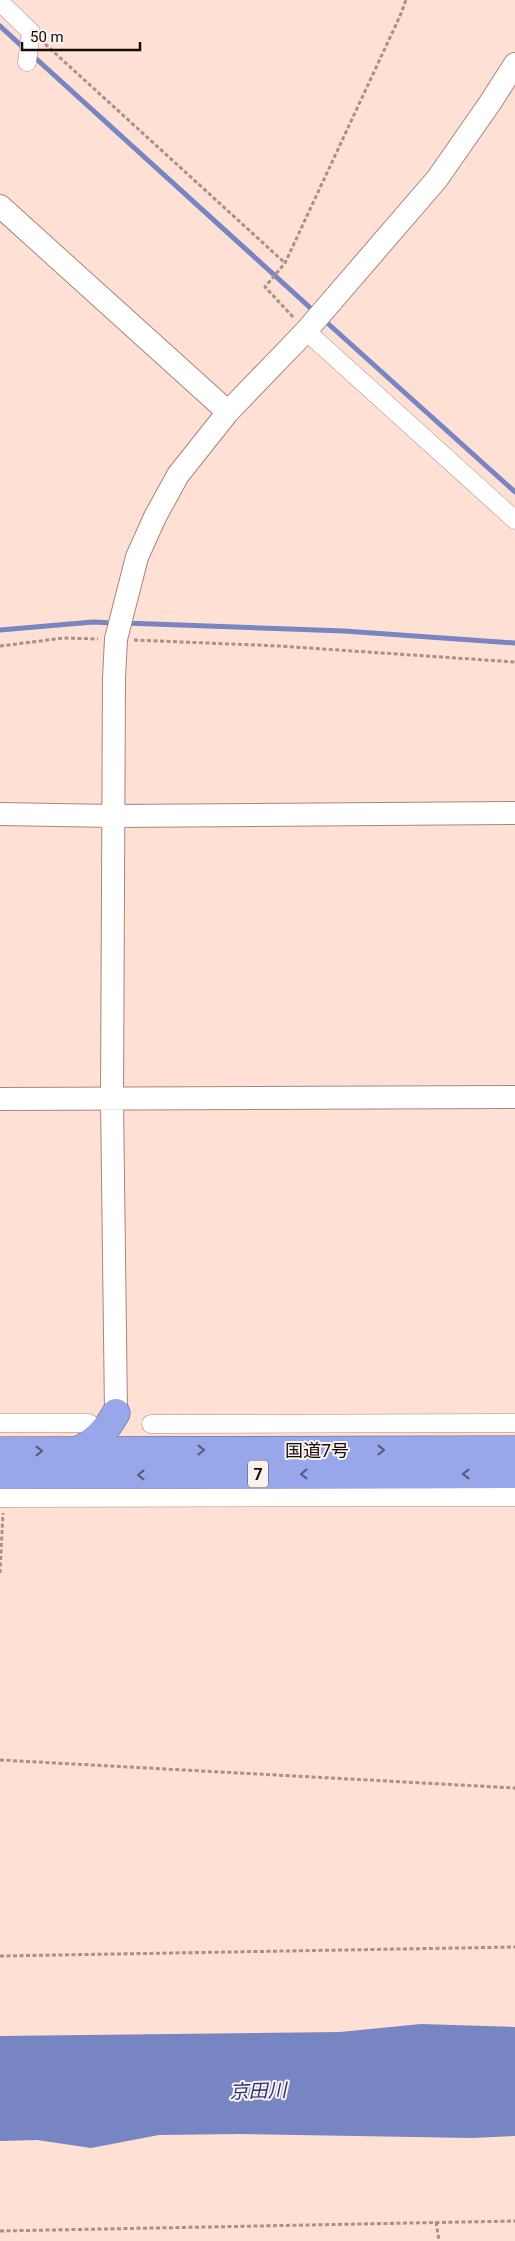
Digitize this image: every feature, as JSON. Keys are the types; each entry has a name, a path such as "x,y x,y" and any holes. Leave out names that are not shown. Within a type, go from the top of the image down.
{"highway":[{"path":"116,1413 122,1432 132,1442 152,1437"},
{"path":"77,1450 95,1442 106,1430 116,1413"},
{"name":"国道7号","path":"0,1451 77,1450 152,1437 515,1450"},
{"name":"国道7号","path":"1,1490 515,1474"}],"street":[{"path":"0,2 32,35 26,62"},
{"path":"116,1413 112,1098 116,640 137,557 178,475 228,412 315,320 437,179 515,64"},
{"path":"0,206 228,412"},
{"path":"315,320 515,520"},
{"path":"0,814 113,816 515,813"},
{"path":"0,1099 515,1097"},
{"path":"0,1422 89,1423"},
{"path":"152,1437 515,1424"},
{"path":"1,1490 515,1497"}],"path":[{"path":"315,320 266,288 285,263 406,0"},
{"path":"32,35 285,263"},
{"path":"0,646 64,638 279,646 515,662"},
{"path":"0,1573 1,1490"},
{"path":"0,1760 515,1788"},
{"path":"0,1956 515,1947"},
{"path":"0,2231 515,2221"},
{"path":"436,2222 439,2241"}],"water":[{"name":"京田川","path":"421,2024 515,2027 515,2136 472,2138 239,2134 159,2135 91,2148 37,2140 0,2141 0,2036 340,2032"}],"waterway":[{"path":"0,26 25,49"},
{"path":"32,55 316,313"},
{"path":"324,320 515,492"},
{"path":"0,630 93,622 114,623"},
{"path":"125,623 344,631 515,643"}]}
